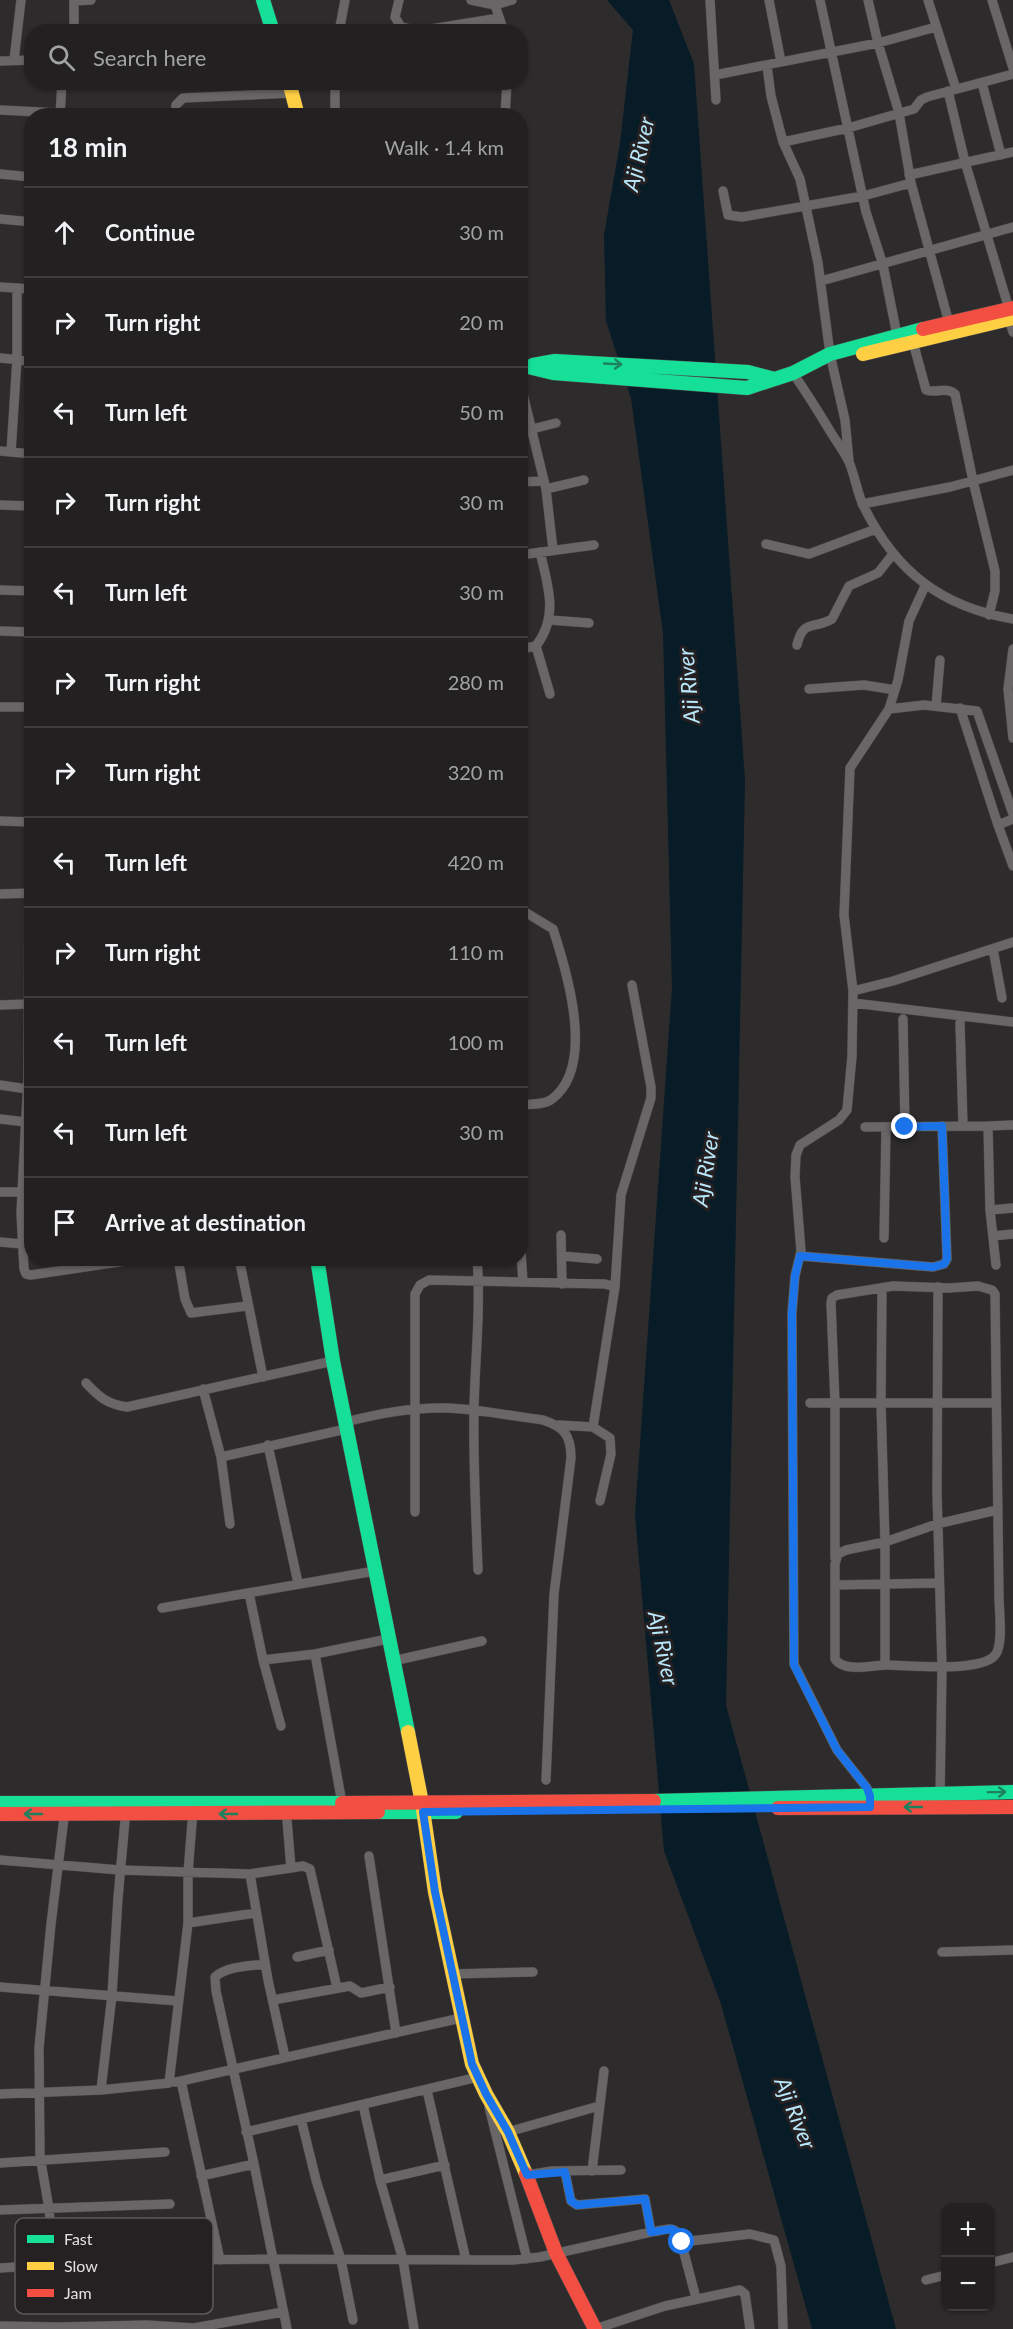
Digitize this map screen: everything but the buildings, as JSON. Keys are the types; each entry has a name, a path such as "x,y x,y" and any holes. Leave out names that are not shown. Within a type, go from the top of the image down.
{"main road":[{"path":"263,0 270,24"},
{"path":"291,90 296,108"},
{"path":"528,365 747,388 831,358 949,323 1011,317"},
{"path":"898,340 913,342 1011,317"},
{"path":"554,367 748,372 775,379"},
{"path":"317,1266 333,1360 423,1808 435,1892 472,2064 508,2132 527,2175 556,2253 595,2329"},
{"path":"0,1808 423,1808 834,1803 940,1800 1013,1792"},
{"path":"940,1800 1013,1807"},
{"path":"286,1808 342,1803 423,1808"}],"street":[{"path":"14,60 21,0"},
{"path":"74,24 74,1 91,0"},
{"path":"340,24 345,0"},
{"path":"399,0 395,17 399,24"},
{"path":"471,0 495,5 512,0"},
{"path":"710,0 716,100"},
{"path":"769,0 781,63"},
{"path":"820,0 863,196 883,265 898,340"},
{"path":"868,0 899,113 910,179 949,323"},
{"path":"928,0 952,90 965,162 1011,317"},
{"path":"992,0 1013,68"},
{"path":"495,5 501,24"},
{"path":"462,24 499,18"},
{"path":"715,75 878,43 936,27"},
{"path":"0,61 24,60"},
{"path":"767,66 771,96 783,142 800,179 821,281 831,358 845,420 849,461 862,504 893,554 925,586 950,600 989,615 1013,619"},
{"path":"783,142 848,128 914,109 921,100 927,97 1013,74"},
{"path":"982,83 1001,154"},
{"path":"60,108 62,90"},
{"path":"175,108 183,98 269,90"},
{"path":"335,90 335,108"},
{"path":"505,108 507,90"},
{"path":"0,110 24,112"},
{"path":"723,191 728,215 735,217 863,196 965,162 1013,152"},
{"path":"0,174 24,176"},
{"path":"0,219 24,221"},
{"path":"821,281 1013,227"},
{"path":"0,287 24,289"},
{"path":"11,452 17,359 17,288"},
{"path":"913,342 926,390 932,392 947,390 954,394 995,571 995,591 989,615"},
{"path":"0,358 24,360"},
{"path":"793,373 849,461"},
{"path":"528,411 545,485 553,550"},
{"path":"528,430 556,423"},
{"path":"0,451 24,453"},
{"path":"862,504 973,481 1013,470"},
{"path":"528,483 545,485 585,480"},
{"path":"0,505 24,506"},
{"path":"766,544 808,554 876,529"},
{"path":"528,554 594,545"},
{"path":"540,552 550,592 550,620 536,646 540,667 550,694"},
{"path":"797,645 800,632 804,628 832,619 849,585 878,573 893,554"},
{"path":"870,1802 867,1788 837,1750 794,1665 792,1313 795,1276 800,1256 795,1177 796,1155 800,1145 839,1120 847,1110 854,1003 844,915 849,774 853,763 889,709 898,680 909,621 925,586"},
{"path":"0,590 24,591"},
{"path":"550,620 589,623"},
{"path":"0,631 24,632"},
{"path":"528,648 536,646"},
{"path":"1012,735 1010,689 1013,649"},
{"path":"936,706 940,660"},
{"path":"810,689 864,685 895,690"},
{"path":"889,709 913,705 936,706 973,710 980,714 1013,814"},
{"path":"0,707 24,707"},
{"path":"960,708 1013,866"},
{"path":"998,825 1013,819"},
{"path":"0,821 24,822"},
{"path":"0,894 24,893"},
{"path":"528,914 553,929 567,970 575,1045 568,1079 553,1099 528,1104"},
{"path":"853,991 893,981 1013,942"},
{"path":"993,949 1002,998"},
{"path":"593,1427 615,1287 621,1195 651,1098 651,1087 632,985"},
{"path":"854,1003 1013,1022"},
{"path":"0,1005 24,1004"},
{"path":"903,1019 905,1127"},
{"path":"960,1023 963,1126"},
{"path":"0,1085 24,1089"},
{"path":"0,1119 24,1122"},
{"path":"865,1127 1013,1125"},
{"path":"800,1256 933,1267 944,1264 947,1259 942,1126"},
{"path":"988,1126 990,1209 996,1265"},
{"path":"884,1238 886,1127"},
{"path":"24,1157 22,1244 26,1274 92,1266"},
{"path":"0,1192 22,1192"},
{"path":"990,1209 1013,1208"},
{"path":"993,1236 1013,1234"},
{"path":"561,1235 562,1284"},
{"path":"0,1242 22,1244"},
{"path":"562,1256 597,1259"},
{"path":"179,1266 185,1299 191,1313 247,1306"},
{"path":"240,1266 263,1377"},
{"path":"478,1266 474,1478 478,1570"},
{"path":"523,1266 524,1282"},
{"path":"415,1512 415,1294 420,1285 429,1280 479,1280 605,1284 615,1287"},
{"path":"893,1286 978,1286 992,1290 995,1294 999,1644 997,1653 992,1659 979,1664 961,1667 842,1666 835,1659 835,1402 832,1298 843,1293 882,1289 893,1286"},
{"path":"938,1287 937,1524 942,1666 940,1800"},
{"path":"882,1289 881,1403 886,1584 885,1665"},
{"path":"86,1383 101,1399 127,1407 333,1360"},
{"path":"203,1389 220,1457 230,1524"},
{"path":"810,1403 996,1403"},
{"path":"220,1457 381,1414 414,1410 447,1408 543,1420 565,1430 571,1458 554,1594 546,1780"},
{"path":"556,1425 593,1427 610,1438 612,1446 600,1501"},
{"path":"268,1445 298,1583"},
{"path":"835,1558 846,1550 885,1542 937,1524 997,1510"},
{"path":"162,1608 375,1571"},
{"path":"835,1585 939,1583"},
{"path":"249,1593 263,1660 281,1726"},
{"path":"263,1660 315,1654 388,1639"},
{"path":"393,1661 482,1641"},
{"path":"315,1654 342,1803"},
{"path":"50,2218 40,2161 39,2048 57,1865 65,1808"},
{"path":"169,2083 188,1923 188,1873 193,1808"},
{"path":"286,1808 291,1868"},
{"path":"101,2090 112,1995 126,1809"},
{"path":"369,1856 396,2033"},
{"path":"0,1860 188,1873 250,1874 303,1866 310,1869 337,1988"},
{"path":"250,1874 265,1964 285,2057"},
{"path":"188,1923 256,1913"},
{"path":"297,1957 329,1950"},
{"path":"942,1952 1013,1950"},
{"path":"265,1964 230,1969 216,1977 216,1991 287,2329"},
{"path":"452,1974 533,1972"},
{"path":"273,2000 352,1986 362,1993 390,1987"},
{"path":"0,1987 178,2001"},
{"path":"0,2094 101,2090 169,2083 461,2018"},
{"path":"591,2171 604,2071"},
{"path":"246,2132 478,2077"},
{"path":"181,2081 210,2218"},
{"path":"428,2090 466,2260"},
{"path":"486,2094 527,2259"},
{"path":"363,2105 380,2180 403,2260 414,2329"},
{"path":"508,2132 599,2106"},
{"path":"301,2119 316,2180 341,2260 353,2320"},
{"path":"0,2163 165,2152"},
{"path":"201,2176 254,2164"},
{"path":"380,2180 445,2165"},
{"path":"527,2175 621,2170"},
{"path":"565,2172 571,2201 577,2205 645,2199 651,2232"},
{"path":"0,2210 170,2204"},
{"path":"213,2229 220,2260"},
{"path":"213,2260 527,2259 672,2229 680,2234 696,2298"},
{"path":"682,2242 750,2234 774,2240 781,2266 783,2329"},
{"path":"995,2262 1013,2257"},
{"path":"0,2268 15,2267"},
{"path":"926,2280 941,2276"},
{"path":"595,2329 634,2315 734,2290 743,2290 750,2329"},
{"path":"0,2326 147,2325 194,2328 238,2325 283,2312"}],"water":[{"name":"Aji River","path":"607,0 669,0 694,64 745,780 726,1705 896,2329 812,2329 721,2004 664,1851 635,1515 672,988 663,633 631,398 606,321 604,235 620,143 633,30"}],"traffic: fast":[{"path":"263,0 270,24"},
{"path":"528,367 553,373 747,388 793,373 830,354 923,329"},
{"path":"533,365 555,361 748,372 775,379"},
{"path":"318,1266 333,1361 408,1732"},
{"path":"654,1801 1013,1792"},
{"path":"0,1803 342,1803"},
{"path":"378,1812 456,1812"}],"traffic: slow":[{"path":"291,90 296,108"},
{"path":"863,354 1013,318"},
{"path":"408,1732 422,1803 435,1892 472,2064 508,2132 526,2174"}],"traffic: jam":[{"path":"923,329 1013,308"},
{"path":"342,1803 654,1801"},
{"path":"778,1808 1013,1807"},
{"path":"0,1814 378,1812"},
{"path":"526,2174 556,2253 595,2329"}],"route":[{"path":"682,2242 680,2234 672,2229 651,2232 645,2199 577,2205 571,2201 565,2172 552,2171 527,2175 508,2132 472,2064 435,1892 423,1812 870,1807 867,1788 837,1750 794,1665 792,1313 795,1276 800,1256 933,1267 944,1264 947,1259 942,1126 905,1127"}]}
